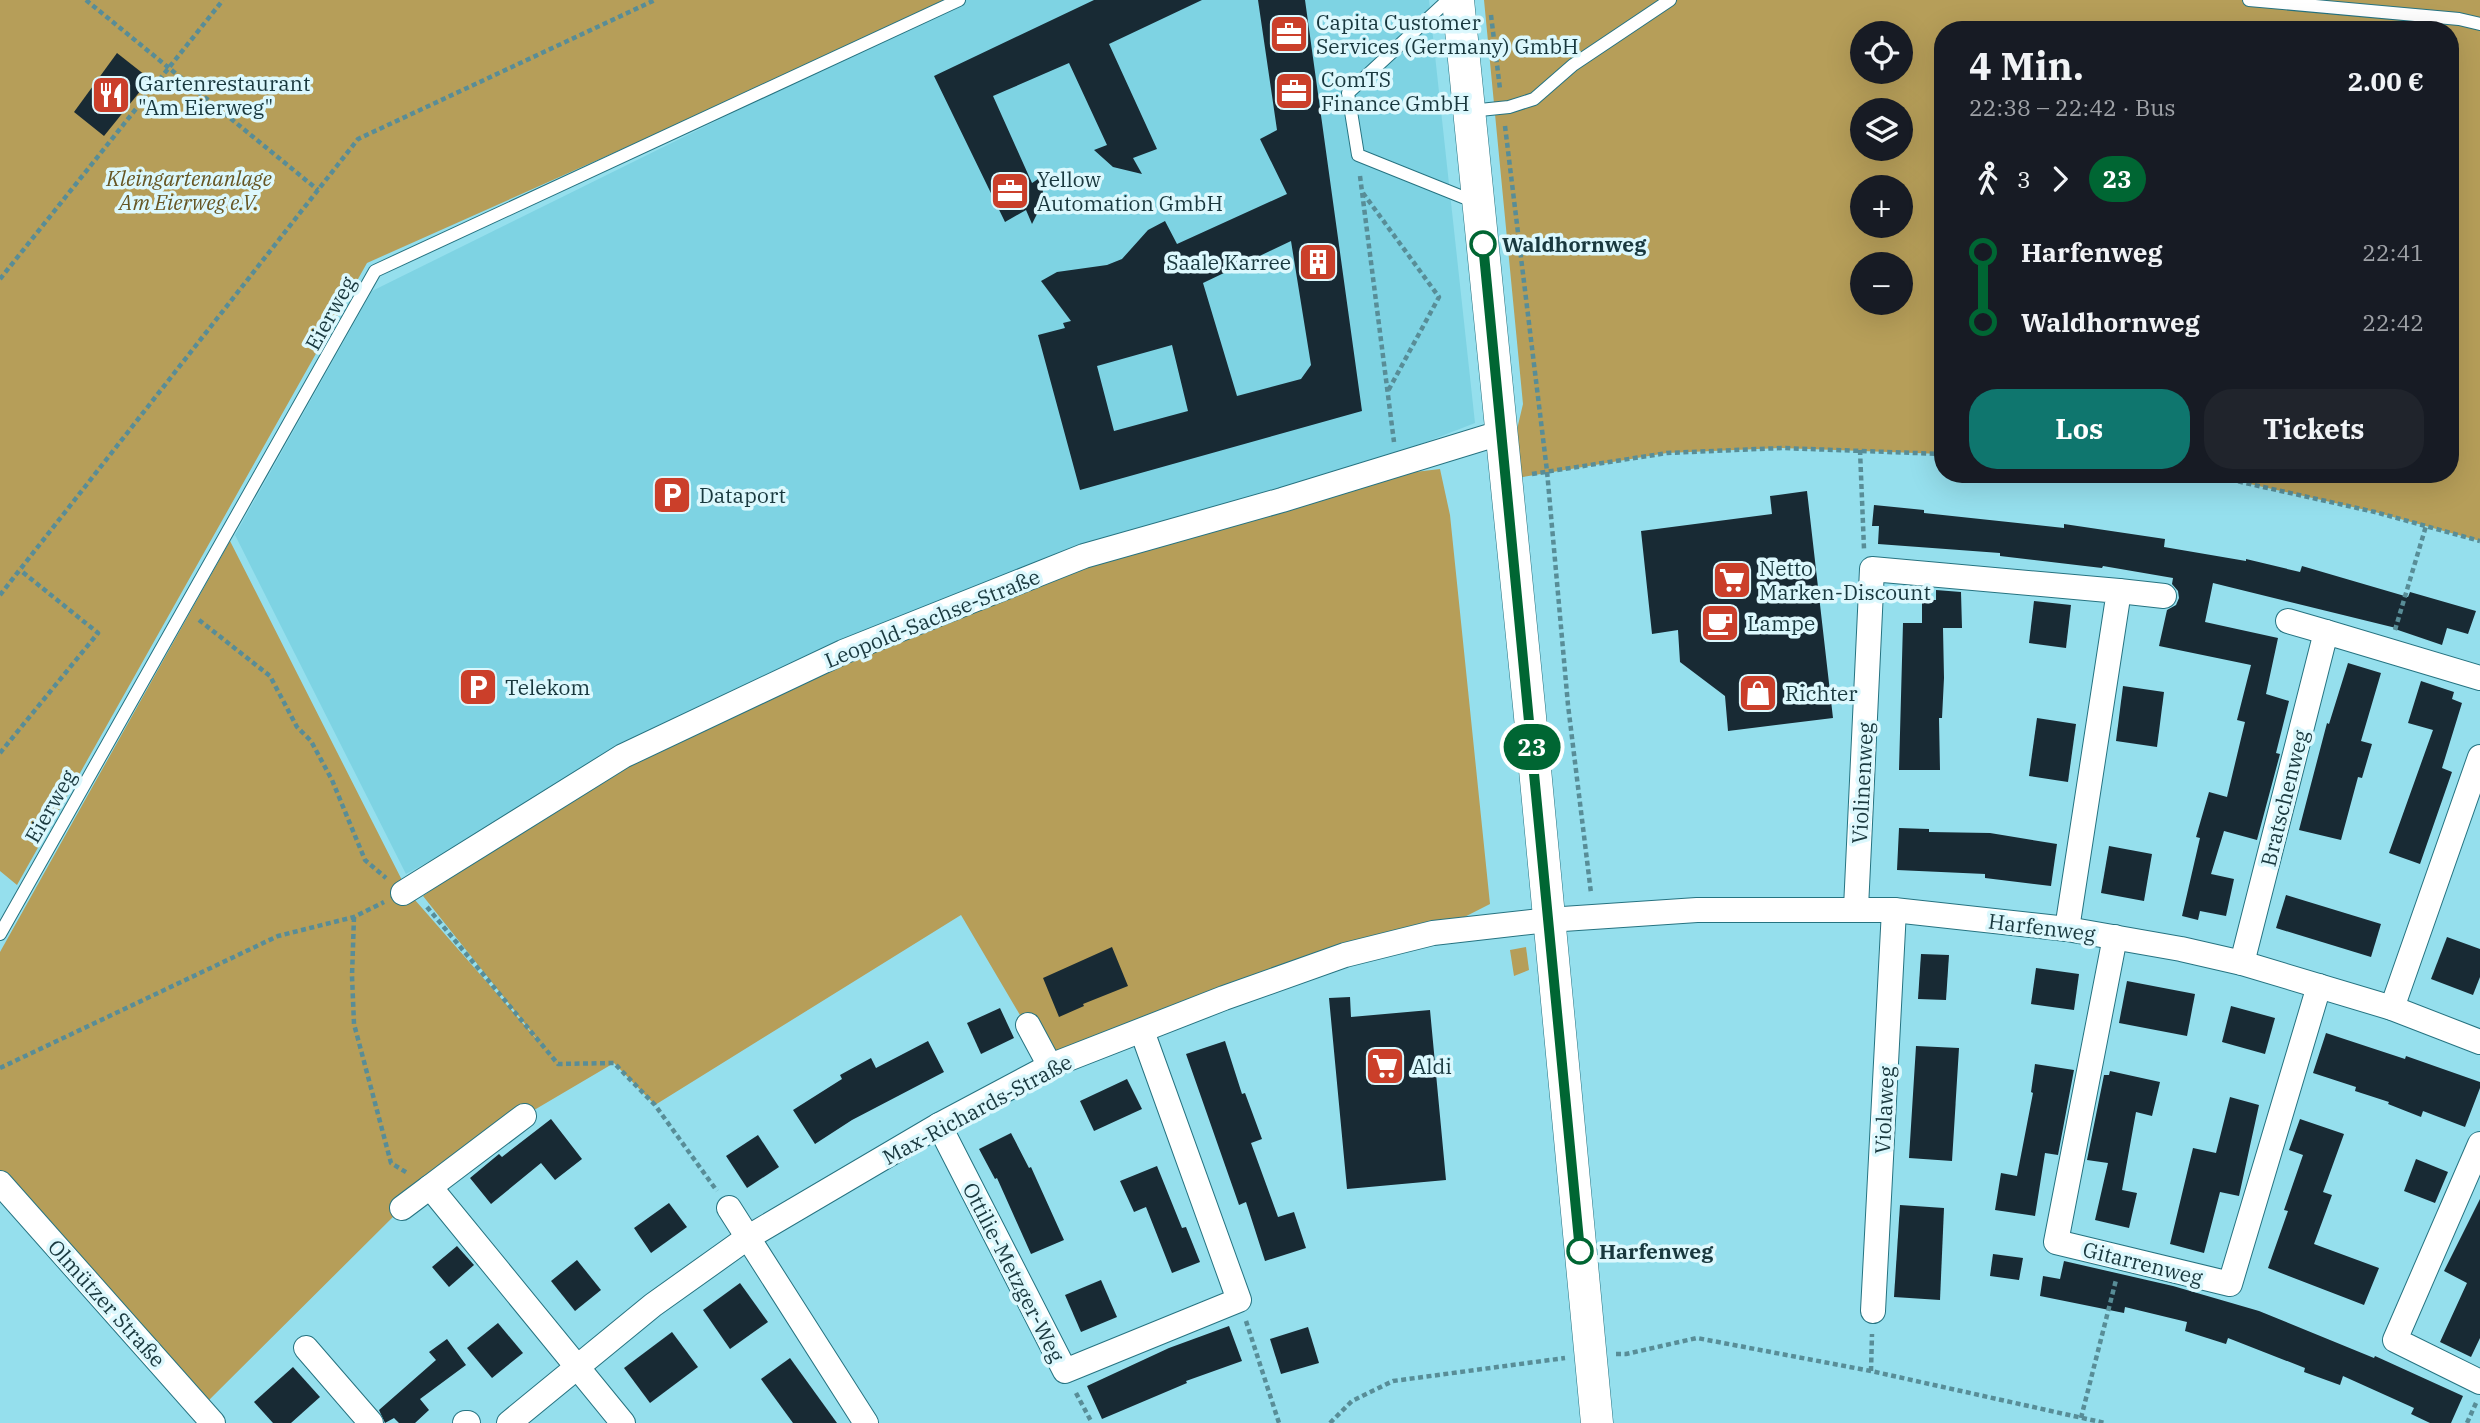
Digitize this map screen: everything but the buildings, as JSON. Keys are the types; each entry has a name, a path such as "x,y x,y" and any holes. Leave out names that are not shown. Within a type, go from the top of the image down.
{"street":[{"path":"1458,0 1597,1423"},
{"name":"Leopold-Sachse-Straße","path":"403,893 623,755 843,652 1084,556 1500,433"},
{"path":"1872,569 2164,596"},
{"name":"Violinenweg","path":"1856,908 1872,569"},
{"path":"2067,929 2119,592"},
{"path":"2288,621 2480,678"},
{"name":"Bratschenweg","path":"2242,963 2326,632"},
{"path":"2392,1008 2480,757"},
{"name":"Harfenweg","path":"1548,920 1697,910 1856,908 1894,909 2067,929 2242,963 2392,1008 2480,1042"},
{"name":"Violaweg","path":"1873,1311 1894,909"},
{"name":"Max-Richards-Straße","path":"509,1423 653,1305 747,1238 939,1125 1050,1066 1345,955 1433,933 1548,920"},
{"name":"Gitarrenweg","path":"2115,937 2056,1242 2230,1284 2319,986"},
{"path":"1028,1025 1050,1066"},
{"path":"1142,1031 1239,1300"},
{"path":"402,1208 524,1116"},
{"name":"Ottilie-Metzger-Weg","path":"939,1125 1065,1371 1239,1300"},
{"path":"2480,1143 2395,1340 2480,1382"},
{"name":"Olmützer Straße","path":"0,1183 213,1423"},
{"path":"430,1187 624,1423"},
{"path":"729,1208 866,1423"},
{"path":"306,1348 371,1423"}],"lane":[{"name":"Eierweg","path":"0,934 375,271 959,0"},
{"path":"1448,0 1348,93 1357,155 1479,204"},
{"path":"1470,111 1503,108 1534,99 1573,65 1670,0"},
{"path":"2249,0 2459,19 2480,24"}],"path":[{"path":"86,0 318,190"},
{"path":"0,279 223,0"},
{"path":"0,595 358,139 654,0"},
{"path":"1490,13 1547,471 1568,705 1594,916"},
{"path":"1357,155 1397,465"},
{"path":"1362,192 1439,297 1388,392"},
{"path":"1506,480 1667,453 1782,447 1934,454"},
{"path":"1860,450 1864,548 1872,569"},
{"path":"2244,483 2375,513 2480,541"},
{"path":"2389,650 2426,526"},
{"path":"0,753 98,633 20,570"},
{"path":"185,609 270,676 297,727 311,741 321,760 365,859 403,893 420,898 558,1064 614,1063 655,1105 729,1208"},
{"path":"0,1068 278,936 354,917 403,893"},
{"path":"354,917 354,1024 391,1163 430,1187"},
{"path":"2081,1418 2122,1257"},
{"path":"1239,1300 1279,1423"},
{"path":"1871,1371 1873,1311"},
{"path":"1330,1423 1352,1401 1393,1381 1590,1355 1626,1354 1697,1338 1871,1371 2105,1423"},
{"path":"1065,1371 1092,1423"},
{"path":"2466,1423 2480,1396"}],"shaded area":[{"path":"961,0 1429,0 1475,423 623,756 406,874 235,535 372,291"}],"green space":[{"name":"Kleingartenanlage Am Eierweg e.V.","path":"0,0 956,0 367,263 17,885 0,871"},
{"path":"1484,0 2480,0 2480,541 2375,512 2245,483 2459,483 2459,21 1934,21 1934,454 1782,448 1667,453 1505,480 1523,404"},
{"path":"1440,469 1450,515 1490,904 1433,933 1050,1066 961,915 655,1105 614,1063 524,1116 402,1208 201,1408 0,1172 0,952 230,541 408,892 541,1044 423,896 623,756 1084,556 1398,474"},
{"path":"1526,947 1529,970 1514,976 1510,950"}],"bus line":[{"name":"23","path":"1483,244 1580,1251"}],"place":[{"name":"Capita Customer Services (Germany) GmbH","path":"1289,34"},
{"name":"ComTS Finance GmbH","path":"1294,91"},
{"name":"Gartenrestaurant \"Am Eierweg\"","path":"111,95"},
{"name":"Yellow Automation GmbH","path":"1010,191"},
{"name":"Waldhornweg","path":"1483,244"},
{"name":"Saale Karree","path":"1318,262"},
{"name":"Dataport","path":"672,495"},
{"name":"Netto Marken-Discount","path":"1732,580"},
{"name":"Lampe","path":"1720,623"},
{"name":"Telekom","path":"478,687"},
{"name":"Richter","path":"1758,693"},
{"name":"Aldi","path":"1385,1066"},
{"name":"Harfenweg","path":"1580,1251"}]}
